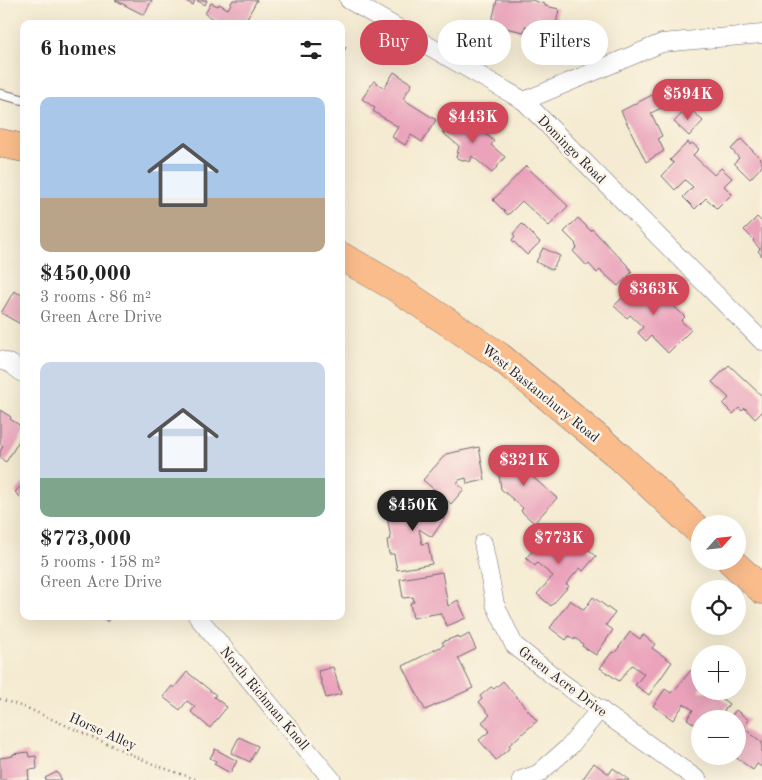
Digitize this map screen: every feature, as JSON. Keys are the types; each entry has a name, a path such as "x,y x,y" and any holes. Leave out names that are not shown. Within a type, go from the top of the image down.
{"main road":[{"path":"0,143 20,147"},
{"name":"West Bastanchury Road","path":"345,258 395,287 498,356 619,456 691,524"},
{"path":"741,570 762,590"}],"street":[{"name":"Domingo Road","path":"354,1 524,101 762,341"},
{"path":"524,101 662,43 762,34"},
{"path":"0,360 11,364 20,371"},
{"name":"Green Acre Drive","path":"483,543 495,604 514,644 561,682 698,780"},
{"name":"North Richman Knoll","path":"200,620 332,780"},
{"path":"521,780 538,774 570,746 600,709"}],"lane":[{"path":"0,94 20,99"}],"path":[{"name":"Horse Alley","path":"0,699 29,709 155,765 198,780"}],"building":[{"path":"115,0 152,0 144,15"},
{"path":"184,0 195,0 193,5"},
{"path":"196,0 207,0 205,5"},
{"path":"233,0 257,0 247,18 250,20 216,20 205,14 211,3 218,6 219,4 228,9"},
{"path":"497,0 531,0 559,9 557,20 521,20 521,31 511,29 511,20 492,20"},
{"path":"394,72 412,84 403,99 436,120 422,142 411,135 405,145 392,137 398,127 373,111 375,108 362,99 374,81 384,88"},
{"path":"656,93 663,107 651,113 662,136 658,138 664,151 646,162 621,111"},
{"path":"688,107 703,121 689,136 674,122"},
{"path":"454,116 469,128 473,124 494,141 491,145 505,157 492,173 472,156 470,162 456,158 459,146 442,132"},
{"path":"741,139 762,160 762,166 750,179 734,163 739,158 731,149"},
{"path":"688,142 699,149 693,155 714,175 721,168 732,178 724,186 732,194 717,209 706,198 695,209 683,197 693,187 685,180 675,190 662,176 674,163 670,160"},
{"path":"526,166 568,206 549,226 522,201 508,215 493,200"},
{"path":"757,217 762,222 762,256 754,240 744,230"},
{"path":"578,218 591,231 592,229 632,272 618,286 600,270 597,273 589,264 587,266 573,251 577,247 576,244 564,232"},
{"path":"522,224 540,242 527,255 512,240 515,236 513,234"},
{"path":"543,248 560,256 552,270 536,262"},
{"path":"640,280 654,294 658,291 685,317 681,321 691,330 668,353 651,336 646,341 638,333 643,327 630,315 627,318 614,306"},
{"path":"14,291 20,294 20,324 1,313"},
{"path":"729,365 762,396 762,412 755,419 745,408 742,411 739,408 733,414 723,404 729,398 712,382"},
{"path":"0,410 20,425 20,439 6,462 0,458 3,446 0,444"},
{"path":"479,447 485,480 467,484 466,478 459,480 457,484 464,489 451,504 423,480 446,454"},
{"path":"526,456 529,474 557,498 534,523 521,511 523,508 501,489 497,460"},
{"path":"20,487 20,497 15,492"},
{"path":"416,498 419,512 428,498 448,513 432,537 419,529 422,544 428,543 432,564 397,570 394,554 389,554 387,540 391,539 387,516 398,514 396,501"},
{"path":"547,534 565,550 576,538 596,556 583,571 580,568 566,584 569,586 551,606 537,594 553,576 537,563 535,566 526,558"},
{"path":"442,572 448,606 458,600 466,618 447,626 440,613 413,618 410,603 414,602 413,597 403,598 400,579"},
{"path":"593,597 615,613 606,625 613,630 596,655 582,646 583,644 575,638 574,640 569,636 566,640 550,628 570,600 584,610"},
{"path":"630,632 640,639 643,635 655,644 652,648 672,662 649,695 635,685 644,674 632,665 619,681 600,668 612,652 614,653 617,650"},
{"path":"469,634 476,649 458,658 473,688 425,710 403,666 444,645 442,642 458,636 460,639"},
{"path":"333,667 341,694 326,698 318,671"},
{"path":"691,670 691,700 724,700 729,704 725,710 693,710 684,704 673,720 653,706 665,689 671,693"},
{"path":"187,672 216,695 214,697 227,707 210,728 191,712 195,707 187,701 180,710 163,697 172,686 174,688"},
{"path":"503,681 537,721 509,745 511,747 496,760 479,740 490,731 482,722 490,715 479,702 482,699 480,696 491,687 494,689"},
{"path":"691,713 691,722 687,719"},
{"path":"746,730 762,742 762,767 757,764 753,770 746,765"},
{"path":"239,737 258,746 250,762 231,753"},
{"path":"215,749 237,761 230,773 214,764 216,761 210,758"},
{"path":"28,752 29,757 36,756 37,769 28,770 29,780 0,780 0,758"},
{"path":"594,763 609,774 613,768 630,780 582,780"},
{"path":"57,772 62,780 46,780 45,778"}]}
